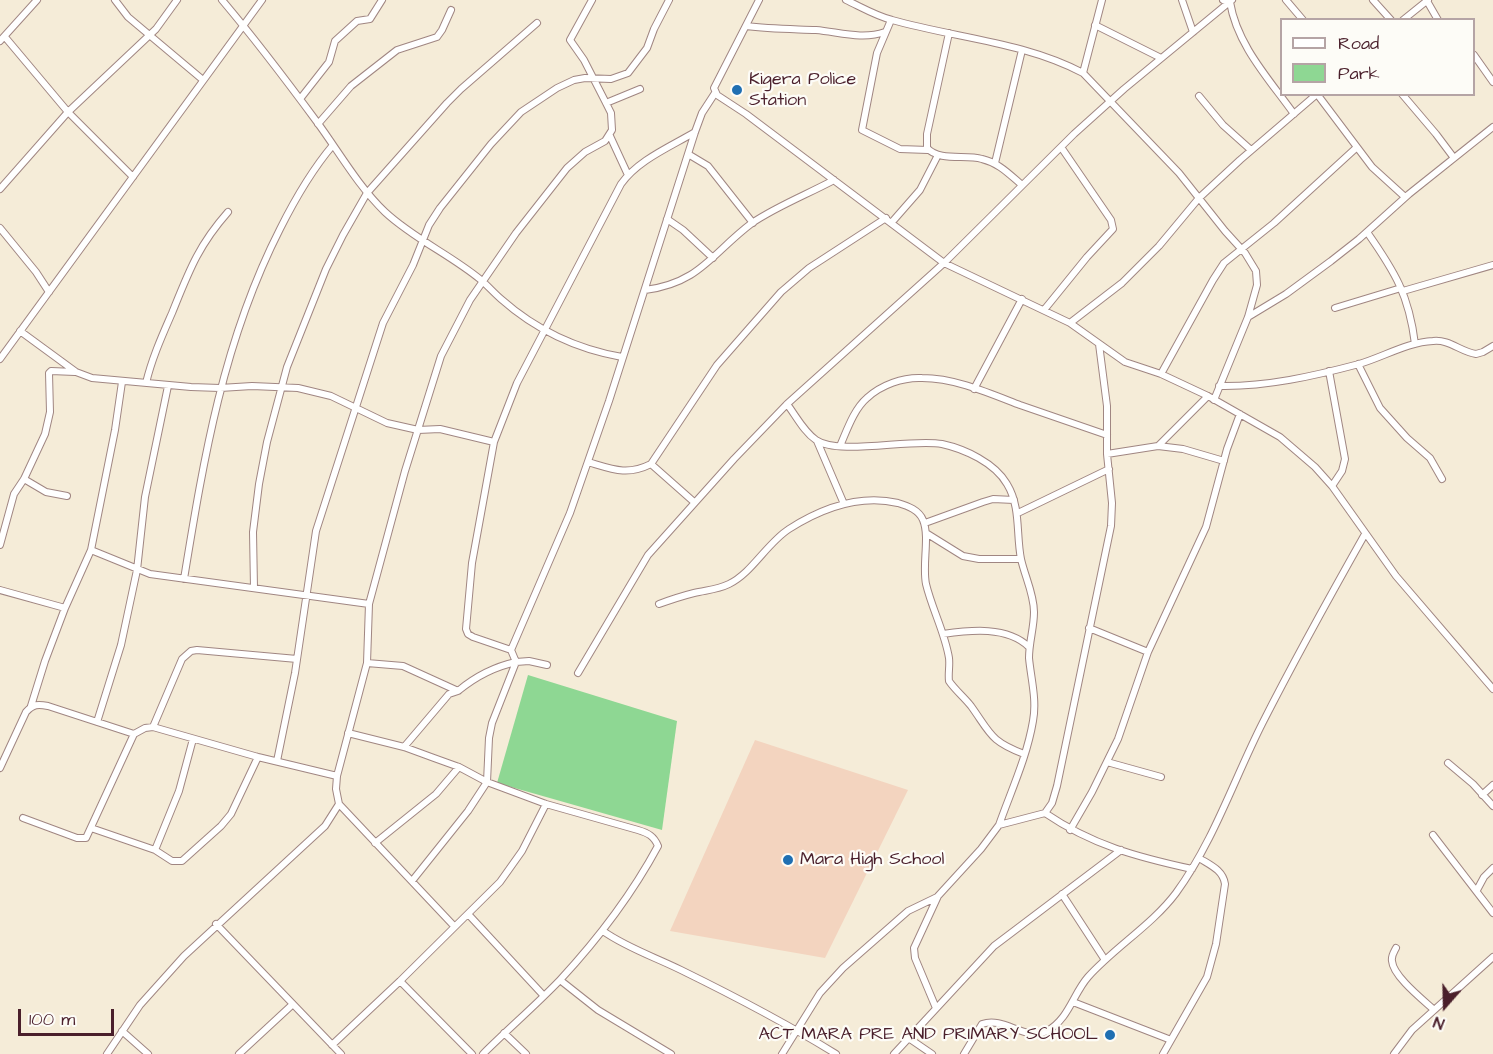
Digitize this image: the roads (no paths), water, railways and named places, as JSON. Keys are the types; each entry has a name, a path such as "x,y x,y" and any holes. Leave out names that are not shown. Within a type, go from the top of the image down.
{"street":[{"path":"37,0 2,39 133,177"},
{"path":"115,0 128,17 203,80"},
{"path":"0,189 68,111 150,36 177,0"},
{"path":"222,0 300,99 367,193 396,222 423,242 448,255 482,281 506,304 544,330 582,347 622,357"},
{"path":"0,358 262,0"},
{"path":"300,99 329,62 335,41 357,21 370,19 382,0"},
{"path":"592,0 570,40 594,78 606,103 613,125 610,136 627,175"},
{"path":"277,761 297,659 316,531 390,307 423,242 429,225 440,208 510,122 531,105 574,80 611,79 628,73 647,48 669,0"},
{"path":"412,881 468,811 487,782 492,723 516,662 511,650 570,513 702,113 715,93 714,88 759,0"},
{"path":"846,0 855,2 891,20 1022,50 1051,59 1083,73 1111,100 1199,198 1254,267 1257,279 1248,317 1214,400"},
{"path":"1083,73 1102,0"},
{"path":"1182,0 1193,32"},
{"path":"1286,0 1301,18"},
{"path":"1373,0 1389,18"},
{"path":"1405,18 1427,0 1437,18"},
{"path":"578,673 648,555 694,502 788,404 944,262 1111,100 1228,1 1242,40 1280,94"},
{"path":"318,124 351,86 397,50 437,37 451,10"},
{"path":"891,20 875,62 862,130 900,149 928,150 938,155 968,156 995,163 1022,185"},
{"path":"254,588 253,532 257,494 267,442 287,367 326,269 343,235 367,193 461,89 519,42 537,23"},
{"path":"1095,25 1161,58"},
{"path":"746,26 772,30 816,30 860,36 885,32"},
{"path":"928,150 927,134 949,33"},
{"path":"995,163 1022,50"},
{"path":"1475,59 1493,82"},
{"path":"606,103 640,89"},
{"path":"715,93 944,262 1070,323 1125,362 1161,374 1208,396 1280,437 1301,454 1332,486 1365,534 1428,615 1493,689"},
{"path":"1198,96 1223,125 1251,150"},
{"path":"1281,96 1294,114"},
{"path":"1070,323 1122,283 1160,246 1199,198 1315,96"},
{"path":"1318,96 1356,148 1385,180 1405,197"},
{"path":"1404,96 1454,158"},
{"path":"1248,317 1287,294 1367,232 1405,197 1493,127"},
{"path":"511,650 473,637 466,629 472,563 494,442 517,383 627,175 695,132"},
{"path":"454,926 339,804 336,789 337,776 367,663 369,604 441,356 458,321 482,281 516,233 567,168 585,152 610,136"},
{"path":"184,579 204,454 220,388 242,316 264,259 303,186 333,145"},
{"path":"1044,310 1113,229 1111,220 1061,147"},
{"path":"1161,374 1224,263 1274,223 1356,148"},
{"path":"688,154 708,166 753,223"},
{"path":"588,462 625,472 638,470 651,464 717,365 781,292 809,268 889,220 920,190 938,155"},
{"path":"645,290 681,282 753,223 834,180"},
{"path":"146,383 153,357 192,263 209,234 228,212"},
{"path":"667,219 683,230 713,258"},
{"path":"0,228 36,272 49,292"},
{"path":"1367,232 1394,271 1411,313 1415,344"},
{"path":"1335,308 1493,265"},
{"path":"975,389 1022,299"},
{"path":"20,331 76,372"},
{"path":"1219,386 1236,387 1274,383 1358,364 1415,344 1435,340 1476,354 1493,346"},
{"path":"999,825 1045,813 1052,803 1107,553 1112,503 1107,454 1107,406 1099,344"},
{"path":"1358,364 1380,408 1407,438 1430,458 1442,479"},
{"path":"0,545 10,503 42,442 48,424 49,374 51,371 76,372 103,380 168,386 281,387 315,391 387,423 418,430 440,429 494,442"},
{"path":"1329,371 1345,459 1342,471 1332,486"},
{"path":"840,446 866,398 903,379 923,378 975,389 1107,435"},
{"path":"0,765 31,706 65,608 91,550 115,430 122,381"},
{"path":"97,722 120,645 137,570 143,505 168,386"},
{"path":"1158,446 1208,396"},
{"path":"788,404 809,434 817,441 844,504"},
{"path":"1070,830 1107,762 1127,717 1148,652 1206,527 1240,414"},
{"path":"817,441 840,446 921,442 943,445 984,462 998,472 1007,483 1018,513 1021,559 1032,597 1034,613 1029,647 1034,719 999,825 981,849 938,896 918,935 914,948 915,958 936,1008"},
{"path":"1107,454 1158,446 1183,449 1224,461"},
{"path":"651,464 694,502"},
{"path":"1018,513 1108,469"},
{"path":"24,479 46,492 67,496"},
{"path":"658,604 731,584 744,574 755,560 787,530 811,517 844,504 874,499 913,509 921,515 925,523 926,582 949,658 949,681 966,699 992,738 1024,754"},
{"path":"925,523 983,502 1014,500"},
{"path":"926,533 963,556 980,559 1021,559"},
{"path":"964,1054 982,1024 994,1022 1034,1034 1049,1030 1073,1002 1081,986 1105,960 1164,909 1199,858 1263,723 1365,534"},
{"path":"91,550 150,574 369,604"},
{"path":"0,590 65,608"},
{"path":"1089,628 1148,652"},
{"path":"943,634 996,632 1017,637 1029,647"},
{"path":"153,727 182,659 191,651 297,659"},
{"path":"404,747 449,694 458,691 474,677 502,665 516,662 529,661 547,665"},
{"path":"367,663 404,666 458,691"},
{"path":"31,706 48,706 134,734"},
{"path":"23,818 77,838 86,838 134,734 145,728 153,727 258,757 337,776"},
{"path":"348,733 404,747 459,767 487,782 546,804 644,832 656,840 658,846 646,868 603,932 560,980 483,1054"},
{"path":"154,850 179,791 193,739"},
{"path":"91,828 154,850 172,861 178,861 190,855 231,814 258,757"},
{"path":"1107,762 1161,777"},
{"path":"1448,763 1473,784 1493,806"},
{"path":"375,843 436,794 459,767"},
{"path":"1482,795 1493,785"},
{"path":"107,1054 140,1005 184,956 216,924 325,826 339,804"},
{"path":"332,1045 454,926 488,897 512,867 527,843 546,804"},
{"path":"1045,813 1070,830 1121,850 1192,868"},
{"path":"1432,835 1493,913"},
{"path":"894,1054 994,946 1121,850"},
{"path":"1163,1054 1207,977 1216,944 1224,878 1219,871 1199,858"},
{"path":"1477,890 1484,877 1493,868"},
{"path":"1062,894 1105,960"},
{"path":"782,1054 820,993 843,968 908,911 938,896"},
{"path":"468,914 544,996"},
{"path":"216,924 341,1054"},
{"path":"603,932 624,945 689,973 798,1030 836,1054"},
{"path":"1396,948 1391,958 1397,974 1433,1009"},
{"path":"1394,1054 1402,1040 1433,1009 1493,957"},
{"path":"560,980 598,1010 671,1054"},
{"path":"400,981 472,1054"},
{"path":"1073,1002 1171,1040"},
{"path":"239,1054 292,1004"},
{"path":"122,1031 148,1054"},
{"path":"504,1033 526,1054"},
{"path":"910,1039 932,1054"}],"place":[{"name":"Kigera Police Station","path":"737,90"},
{"name":"Mara High School","path":"788,860"},
{"name":"ACT MARA PRE AND PRIMARY SCHOOL","path":"1110,1035"}]}
